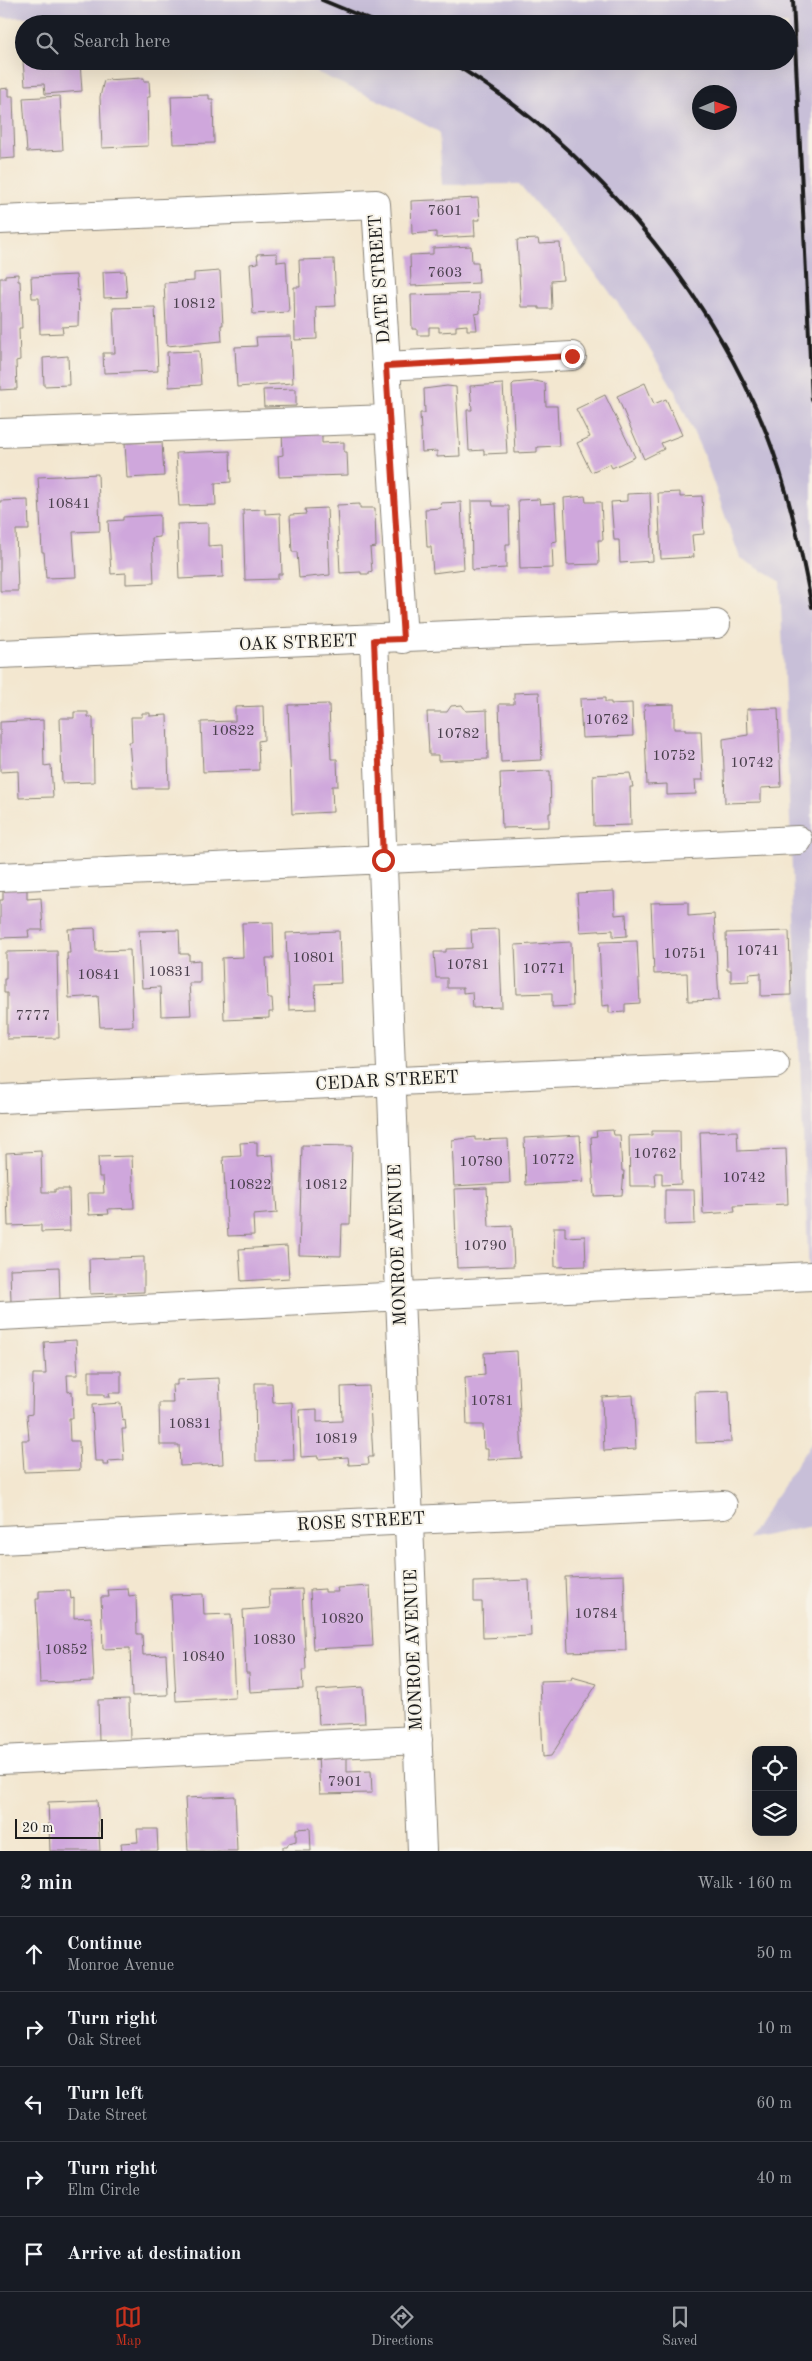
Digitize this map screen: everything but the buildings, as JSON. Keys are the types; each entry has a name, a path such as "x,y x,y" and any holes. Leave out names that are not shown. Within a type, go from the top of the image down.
{"street":[{"name":"DATE STREET","path":"0,220 376,204 403,639"},
{"path":"386,366 572,356"},
{"path":"0,433 389,419"},
{"name":"OAK STREET","path":"0,654 403,639 716,624"},
{"name":"MONROE AVENUE","path":"374,640 422,1851"},
{"path":"0,878 798,840"},
{"name":"CEDAR STREET","path":"0,1099 775,1064"},
{"path":"0,1316 812,1276"},
{"name":"ROSE STREET","path":"0,1540 723,1505"},
{"path":"0,1760 418,1740"}],"shaded area":[{"path":"0,0 812,0 812,1351 780,581 740,558 704,456 675,391 639,332 600,279 519,184 442,185 439,132 384,103 312,70 797,70 797,15 15,15 15,17 0,18"},
{"path":"812,1441 812,1526 748,1539"}],"railway":[{"path":"322,0 358,15"},
{"path":"793,0 794,15"},
{"path":"463,70 499,94 548,132 594,175 636,221 676,271 711,323 741,377 774,453 793,518 812,607"},
{"path":"796,70 812,400"}],"route":[{"path":"383,860 374,640 403,639 386,366 572,356"}]}
